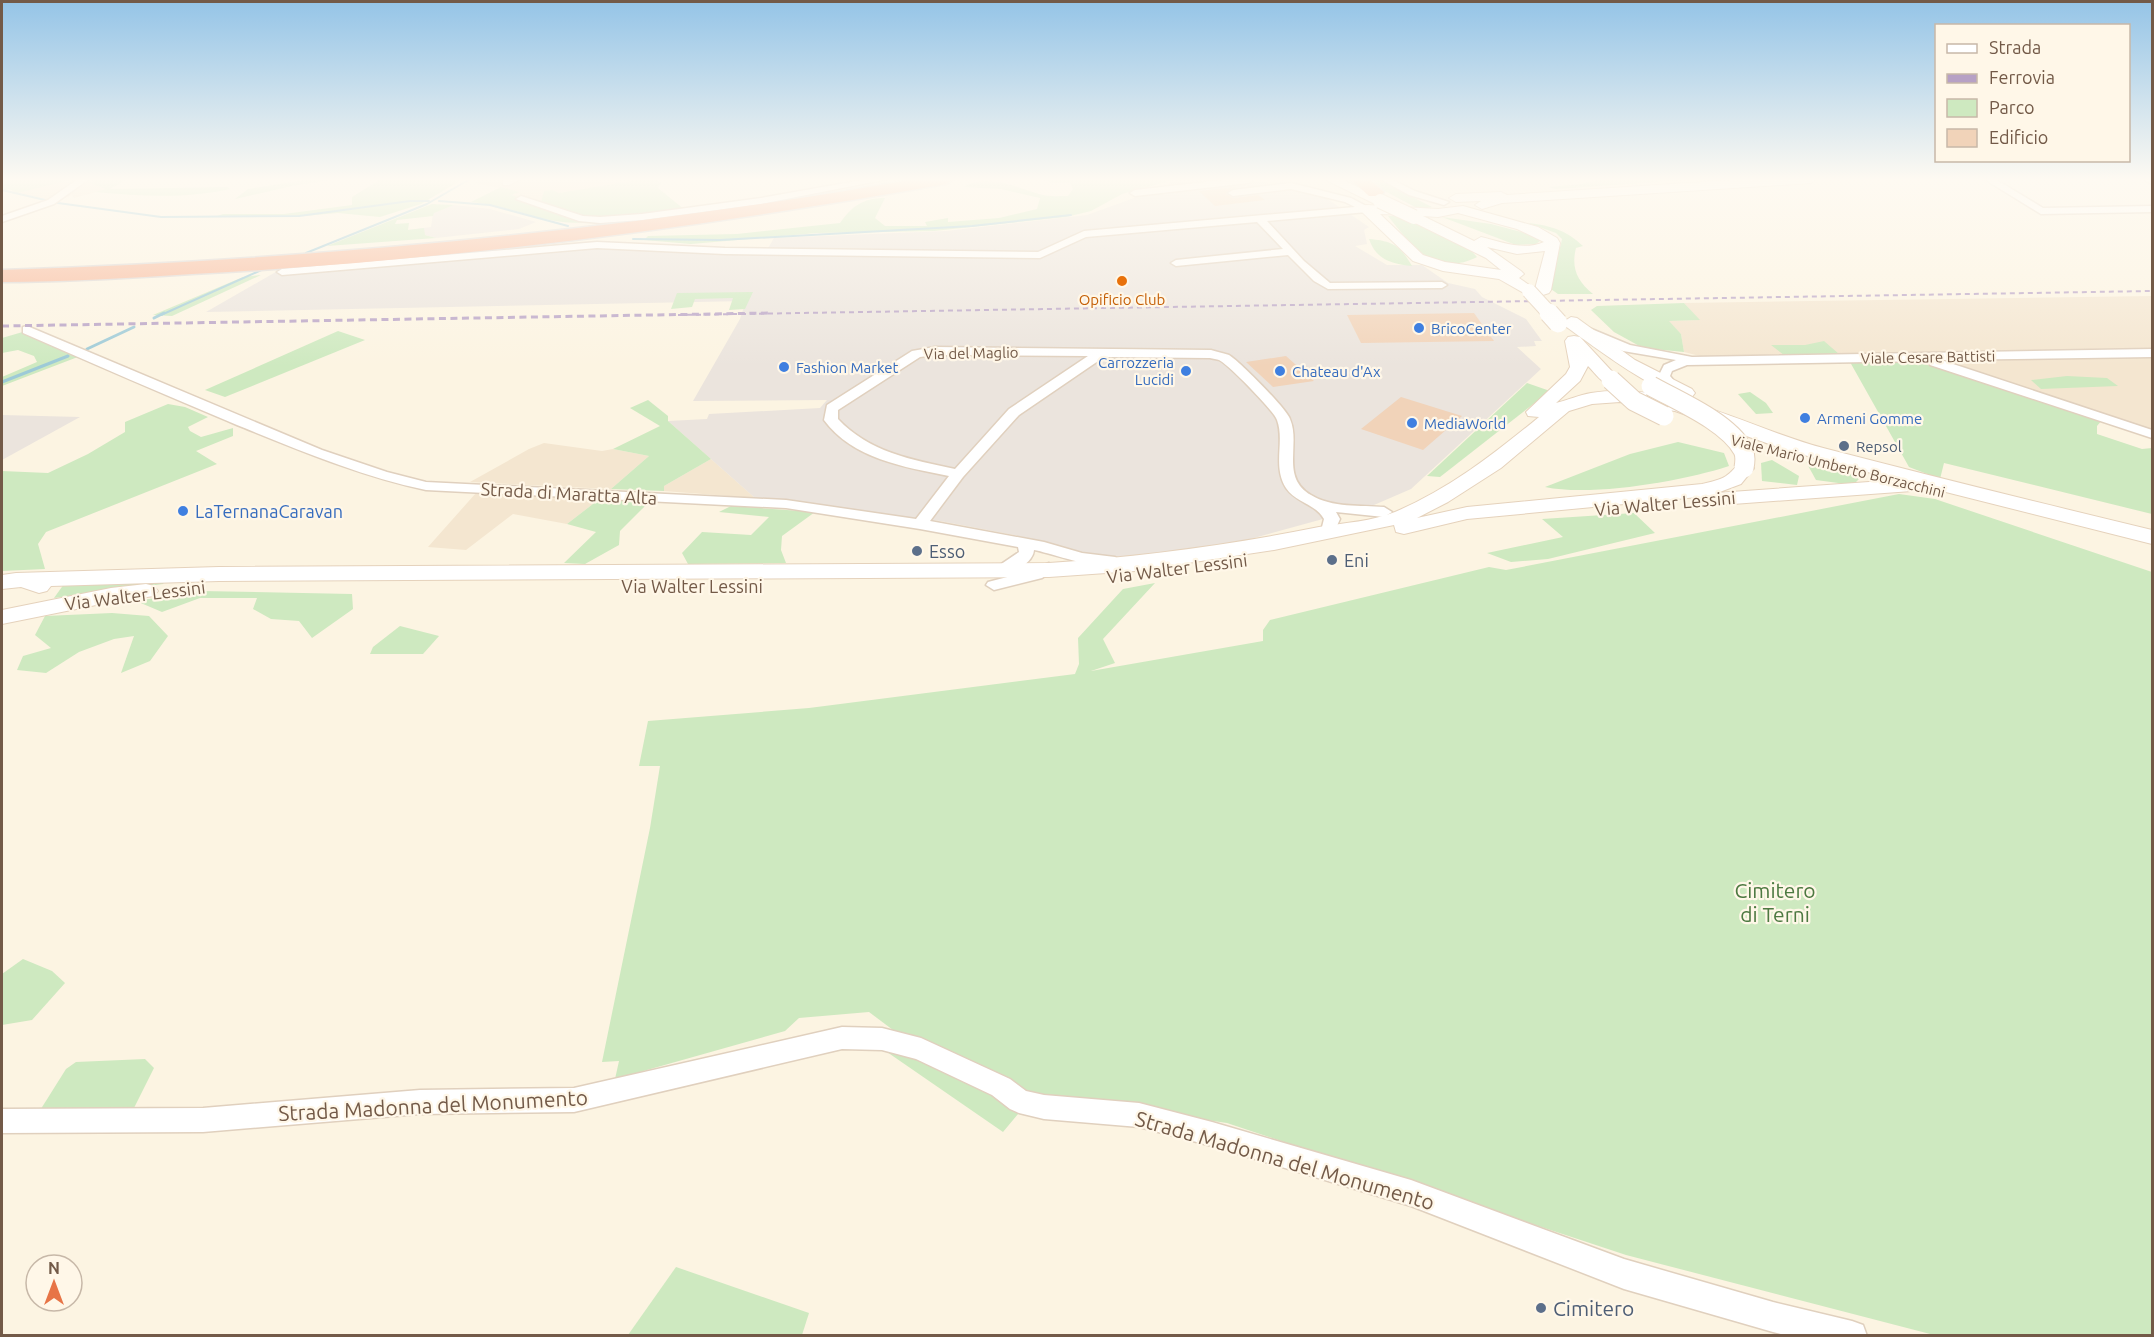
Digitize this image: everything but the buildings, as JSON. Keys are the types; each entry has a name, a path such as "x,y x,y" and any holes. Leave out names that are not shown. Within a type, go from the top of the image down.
{"highway":[{"path":"2,271 166,265 479,241"},
{"path":"2,276 223,266 514,241"}],"main road":[{"path":"1408,241 1418,258 1451,267 1503,276 1536,290 1555,250 1553,243 1535,250 1518,250 1475,243"},
{"path":"1451,267 1482,263 1484,257 1475,243"},
{"name":"Viale Mario Umberto Borzacchini","path":"1475,243 1512,268 1536,290 1565,323 1593,342 1673,387 1745,419 1866,466 2152,537"},
{"name":"Viale Mario Umberto Borzacchini","path":"1593,342 1611,380 1634,401 1691,427 1768,450 2152,544"},
{"name":"Via Walter Lessini","path":"2,617 111,595 190,585 1130,576 1235,561 1382,522 1555,502 1705,490 1734,480 1744,468 1744,452 1732,436 1702,415 1621,369 1593,342 1577,371 1512,432 1426,496 1382,522"},
{"name":"Via Walter Lessini","path":"10,581 230,574 997,578 1048,570 1135,564 1274,543 1399,518 1441,498 1494,464 1562,407 1592,399 1622,397 1659,402 1798,448 1866,466"},
{"name":"Via Walter Lessini","path":"1274,543 1327,517 1382,522 1525,515 1914,484"},
{"path":"2,617 22,608 35,598 39,591 39,586 10,581"}],"street":[{"path":"282,272 597,245 725,251 1040,255 1069,241"},
{"path":"1282,241 1289,252 1328,286 1442,285"},
{"path":"1176,263 1289,252"},
{"name":"Viale Cesare Battisti","path":"1565,323 1593,342 1651,354 1704,360"},
{"name":"Strada di Maratta Alta","path":"27,330 192,402 339,462 385,478 426,486 786,504 920,524 1044,547 1080,558 1135,564"},
{"name":"Via del Maglio","path":"958,474 898,460 859,446 843,435 831,420 832,408 916,354 950,351 1211,354 1225,358 1270,401 1284,419 1287,475 1293,487 1327,517"},
{"path":"920,524 958,474 1014,412 1101,353"},
{"name":"Viale Cesare Battisti","path":"1673,387 1664,377 1668,367 1686,361 2152,353"},
{"path":"1921,357 2152,434"},
{"path":"1944,357 1959,370"},
{"path":"997,578 1027,553 1025,544"},
{"path":"1044,547 1051,558 1048,570"},
{"name":"Strada Madonna del Monumento","path":"2,1121 203,1120 420,1102 574,1100 842,1038 882,1039 921,1049 1001,1087 1019,1101 1044,1107 1139,1115 1212,1134 1411,1193 1624,1274 1773,1317 1852,1335"}],"shaded area":[{"path":"772,241 1366,241 1367,244 1355,246 1387,265 1422,265 1448,283 1475,289 1482,297 1526,319 1542,341 1534,341 1536,346 1517,347 1541,369 1411,489 1374,505 1243,541 1124,558 1073,553 1024,537 940,521 755,498 668,421 707,419 709,414 820,408 827,400 693,401 740,319 746,301 206,312 281,269 599,247 767,250"},
{"path":"2152,296 2152,436 1915,361 1731,364 1684,352 1681,334 1668,321 1699,320 1684,303"},
{"path":"2,415 80,417 2,460"},
{"path":"544,443 602,451 613,449 649,456 611,489 470,482"},
{"path":"711,459 755,498 664,491 664,486"},
{"path":"476,493 602,497 567,524 513,514 466,550 428,547"}],"green space":[{"path":"339,241 390,241 327,246"},
{"path":"660,241 721,241 691,244"},
{"path":"1370,241 1385,241 1395,245 1412,266 1386,260"},
{"path":"1409,241 1458,241 1465,244 1477,257 1449,264 1426,256"},
{"path":"1506,241 1539,241 1536,244 1516,245"},
{"path":"1561,241 1577,241 1583,246 1576,248 1575,268 1579,279 1593,294 1558,294 1548,287 1550,273"},
{"path":"261,275 172,316 153,315 243,277"},
{"path":"753,292 745,309 729,310 733,298 695,299 692,307 671,309 677,293"},
{"path":"1684,303 1700,320 1669,321 1681,334 1684,352 1643,348 1614,332 1591,310 1597,306"},
{"path":"26,331 83,355 2,386 2,377 37,362 34,356 18,350 2,353 2,338"},
{"path":"338,331 365,340 225,397 205,390"},
{"path":"1824,341 1839,354 1784,355 1771,345 1805,345"},
{"path":"1915,361 2102,420 2097,426 2097,434 2142,449 2152,448 2152,514 1944,463 1940,479 1909,467 1850,362"},
{"path":"2067,376 2107,378 2118,386 2041,389 2031,380"},
{"path":"1527,383 1550,391 1440,477 1427,476"},
{"path":"1750,392 1766,403 1773,413 1756,414 1738,394"},
{"path":"648,400 668,416 668,421 711,459 664,486 664,491 611,489 649,456 613,449 660,426 630,408"},
{"path":"168,404 185,407 208,417 188,427 190,431 201,437 233,428 233,436 196,451 217,464 46,532 38,544 45,569 2,571 2,471 48,473 88,454 125,432 125,422"},
{"path":"1678,442 1724,453 1729,466 1663,482 1612,489 1564,490 1545,487 1630,454"},
{"path":"1772,460 1799,476 1797,485 1762,481 1761,463"},
{"path":"1806,462 1861,477 1853,485 1816,480"},
{"name":"Cimitero di Terni","path":"1899,494 1935,499 2152,572 2152,1335 1934,1335 1626,1255 1227,1123 1034,1095 1003,1132 887,1052 897,1033 869,1012 799,1018 785,1031 615,1079 619,1061 602,1062 650,828 660,766 639,766 648,721 809,708 1075,674 1079,664 1078,638 1123,589 1155,583 1103,639 1115,663 1091,671 1263,641 1263,630 1270,620 1489,567 1506,570"},
{"path":"602,497 648,503 620,531 619,545 585,564 564,563 596,532 567,524"},
{"path":"731,506 815,512 782,536 781,550 786,563 688,564 682,553 702,532 751,535 769,517 719,512"},
{"path":"1634,513 1655,533 1548,559 1511,562 1487,553 1563,537 1542,519"},
{"path":"165,581 163,584 54,598 64,584"},
{"path":"201,591 352,594 353,609 312,638 299,621 271,619 253,609 257,598 200,598 162,612 136,601"},
{"path":"112,613 149,616 168,636 150,661 121,673 134,636 114,639 79,652 46,673 17,670 23,656 51,648 35,635 45,616"},
{"path":"400,626 439,636 423,654 370,654 373,647"},
{"path":"23,959 52,971 65,983 32,1020 2,1025 2,974"},
{"path":"145,1059 154,1068 134,1108 39,1112 66,1069 76,1062"},
{"path":"676,1267 809,1313 802,1335 628,1335"}],"waterway":[{"path":"306,253 335,241"},
{"path":"161,315 268,267"},
{"path":"154,318 164,313"},
{"path":"87,349 134,327"},
{"path":"2,382 68,356"}],"railway":[{"path":"678,315 2152,291"},
{"path":"2,326 770,313"}],"place":[{"name":"Opificio Club","path":"1122,281"},
{"name":"BricoCenter","path":"1419,328"},
{"name":"Fashion Market","path":"784,367"},
{"name":"Carrozzeria Lucidi","path":"1186,371"},
{"name":"Chateau d'Ax","path":"1280,371"},
{"name":"Armeni Gomme","path":"1805,418"},
{"name":"MediaWorld","path":"1412,423"},
{"name":"Repsol","path":"1844,446"},
{"name":"LaTernanaCaravan","path":"183,511"},
{"name":"Esso","path":"917,551"},
{"name":"Eni","path":"1332,560"},
{"name":"Cimitero","path":"1541,1308"}]}
